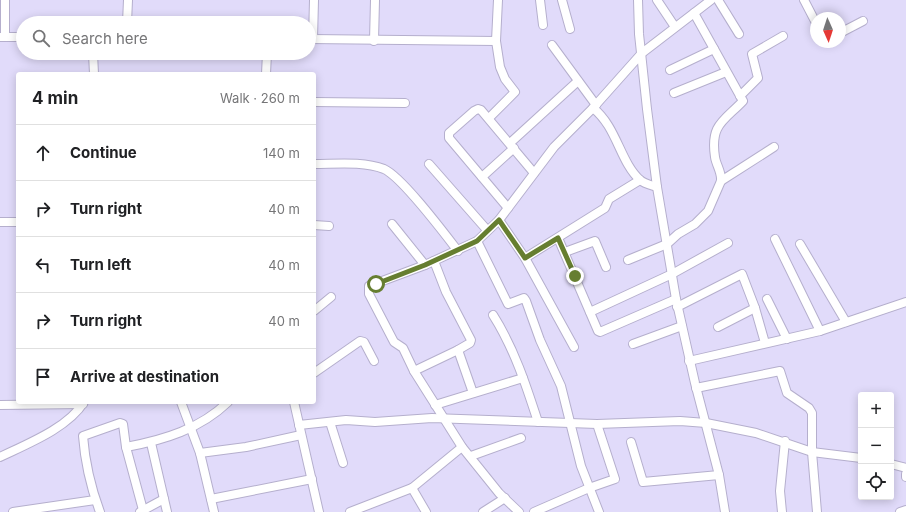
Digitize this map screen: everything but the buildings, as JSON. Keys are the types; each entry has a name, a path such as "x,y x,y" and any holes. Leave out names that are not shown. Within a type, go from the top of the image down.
{"street":[{"path":"6,0 2,37 16,37"},
{"path":"127,16 128,0"},
{"path":"313,16 314,0"},
{"path":"374,41 375,0"},
{"path":"489,118 515,92 505,79 500,67 496,41 498,0"},
{"path":"540,0 543,25"},
{"path":"562,0 570,30"},
{"path":"638,0 639,34 657,187 677,303 689,361 719,476 725,512"},
{"path":"657,0 675,27"},
{"path":"718,0 739,34"},
{"path":"804,0 810,12"},
{"path":"519,512 504,498 462,447 414,371 404,348 394,342 368,290 369,286 425,265 477,241 499,220 554,147 642,53 694,13 707,1"},
{"path":"628,260 667,244 678,234 695,224 708,211 721,181 721,176 715,158 714,139 724,118 743,101 694,13"},
{"path":"846,30 863,21"},
{"path":"740,96 758,78 752,54 783,36"},
{"path":"316,39 374,41 496,41"},
{"path":"552,45 609,128 624,156 640,180 657,187"},
{"path":"670,70 714,49"},
{"path":"93,60 94,72"},
{"path":"266,72 267,60"},
{"path":"674,93 726,72"},
{"path":"482,177 578,81"},
{"path":"316,102 405,103"},
{"path":"508,208 449,138 449,133 478,109 481,110 534,173"},
{"path":"721,181 774,147"},
{"path":"316,164 370,166 385,170 393,176 422,207 458,251"},
{"path":"429,164 487,230"},
{"path":"525,258 605,208 609,199 640,180"},
{"path":"499,220 525,258 574,347"},
{"path":"0,222 16,222"},
{"path":"392,224 425,265"},
{"path":"316,225 329,226"},
{"path":"558,238 598,331 600,332 677,303 742,274 755,308 765,344"},
{"path":"775,239 820,331"},
{"path":"565,252 595,240 606,266"},
{"path":"477,241 508,304 525,298 561,386 582,466 599,512"},
{"path":"590,312 672,274 728,243"},
{"path":"800,244 846,322"},
{"path":"414,371 458,350 470,343 471,340 446,292 434,261"},
{"path":"316,308 331,297"},
{"path":"767,299 787,339"},
{"path":"689,361 820,331 906,302"},
{"path":"718,327 755,308"},
{"path":"493,315 505,334 523,378 538,422"},
{"path":"634,344 682,326"},
{"path":"316,372 360,341 364,342 374,361"},
{"path":"458,350 473,393"},
{"path":"696,388 780,371 787,393 809,408 812,413 812,452 817,512"},
{"path":"435,405 523,378"},
{"path":"0,405 42,404"},
{"path":"0,457 49,433 70,417 83,404"},
{"path":"182,404 200,453 214,512"},
{"path":"126,447 151,443 190,429 208,418 226,404"},
{"path":"294,404 319,512"},
{"path":"299,425 346,420 375,422 405,419 444,418 571,424 639,421 706,423 785,441 812,452 858,458"},
{"path":"330,422 343,463"},
{"path":"100,512 84,450 84,435 121,423 123,424 126,447 142,511 164,499"},
{"path":"534,512 589,488 614,479 597,424"},
{"path":"200,453 246,447 302,436"},
{"path":"470,456 521,438"},
{"path":"782,512 780,484 785,441"},
{"path":"631,442 643,482 719,476"},
{"path":"151,443 167,512"},
{"path":"350,512 412,488 462,447"},
{"path":"894,465 906,468"},
{"path":"211,500 312,479"},
{"path":"412,488 426,512"},
{"path":"483,512 504,498"},
{"path":"15,512 59,509 96,500"},
{"path":"900,512 906,510"}],"route":[{"path":"376,284 458,251 477,241 499,220 525,258 558,238 575,276"}]}
